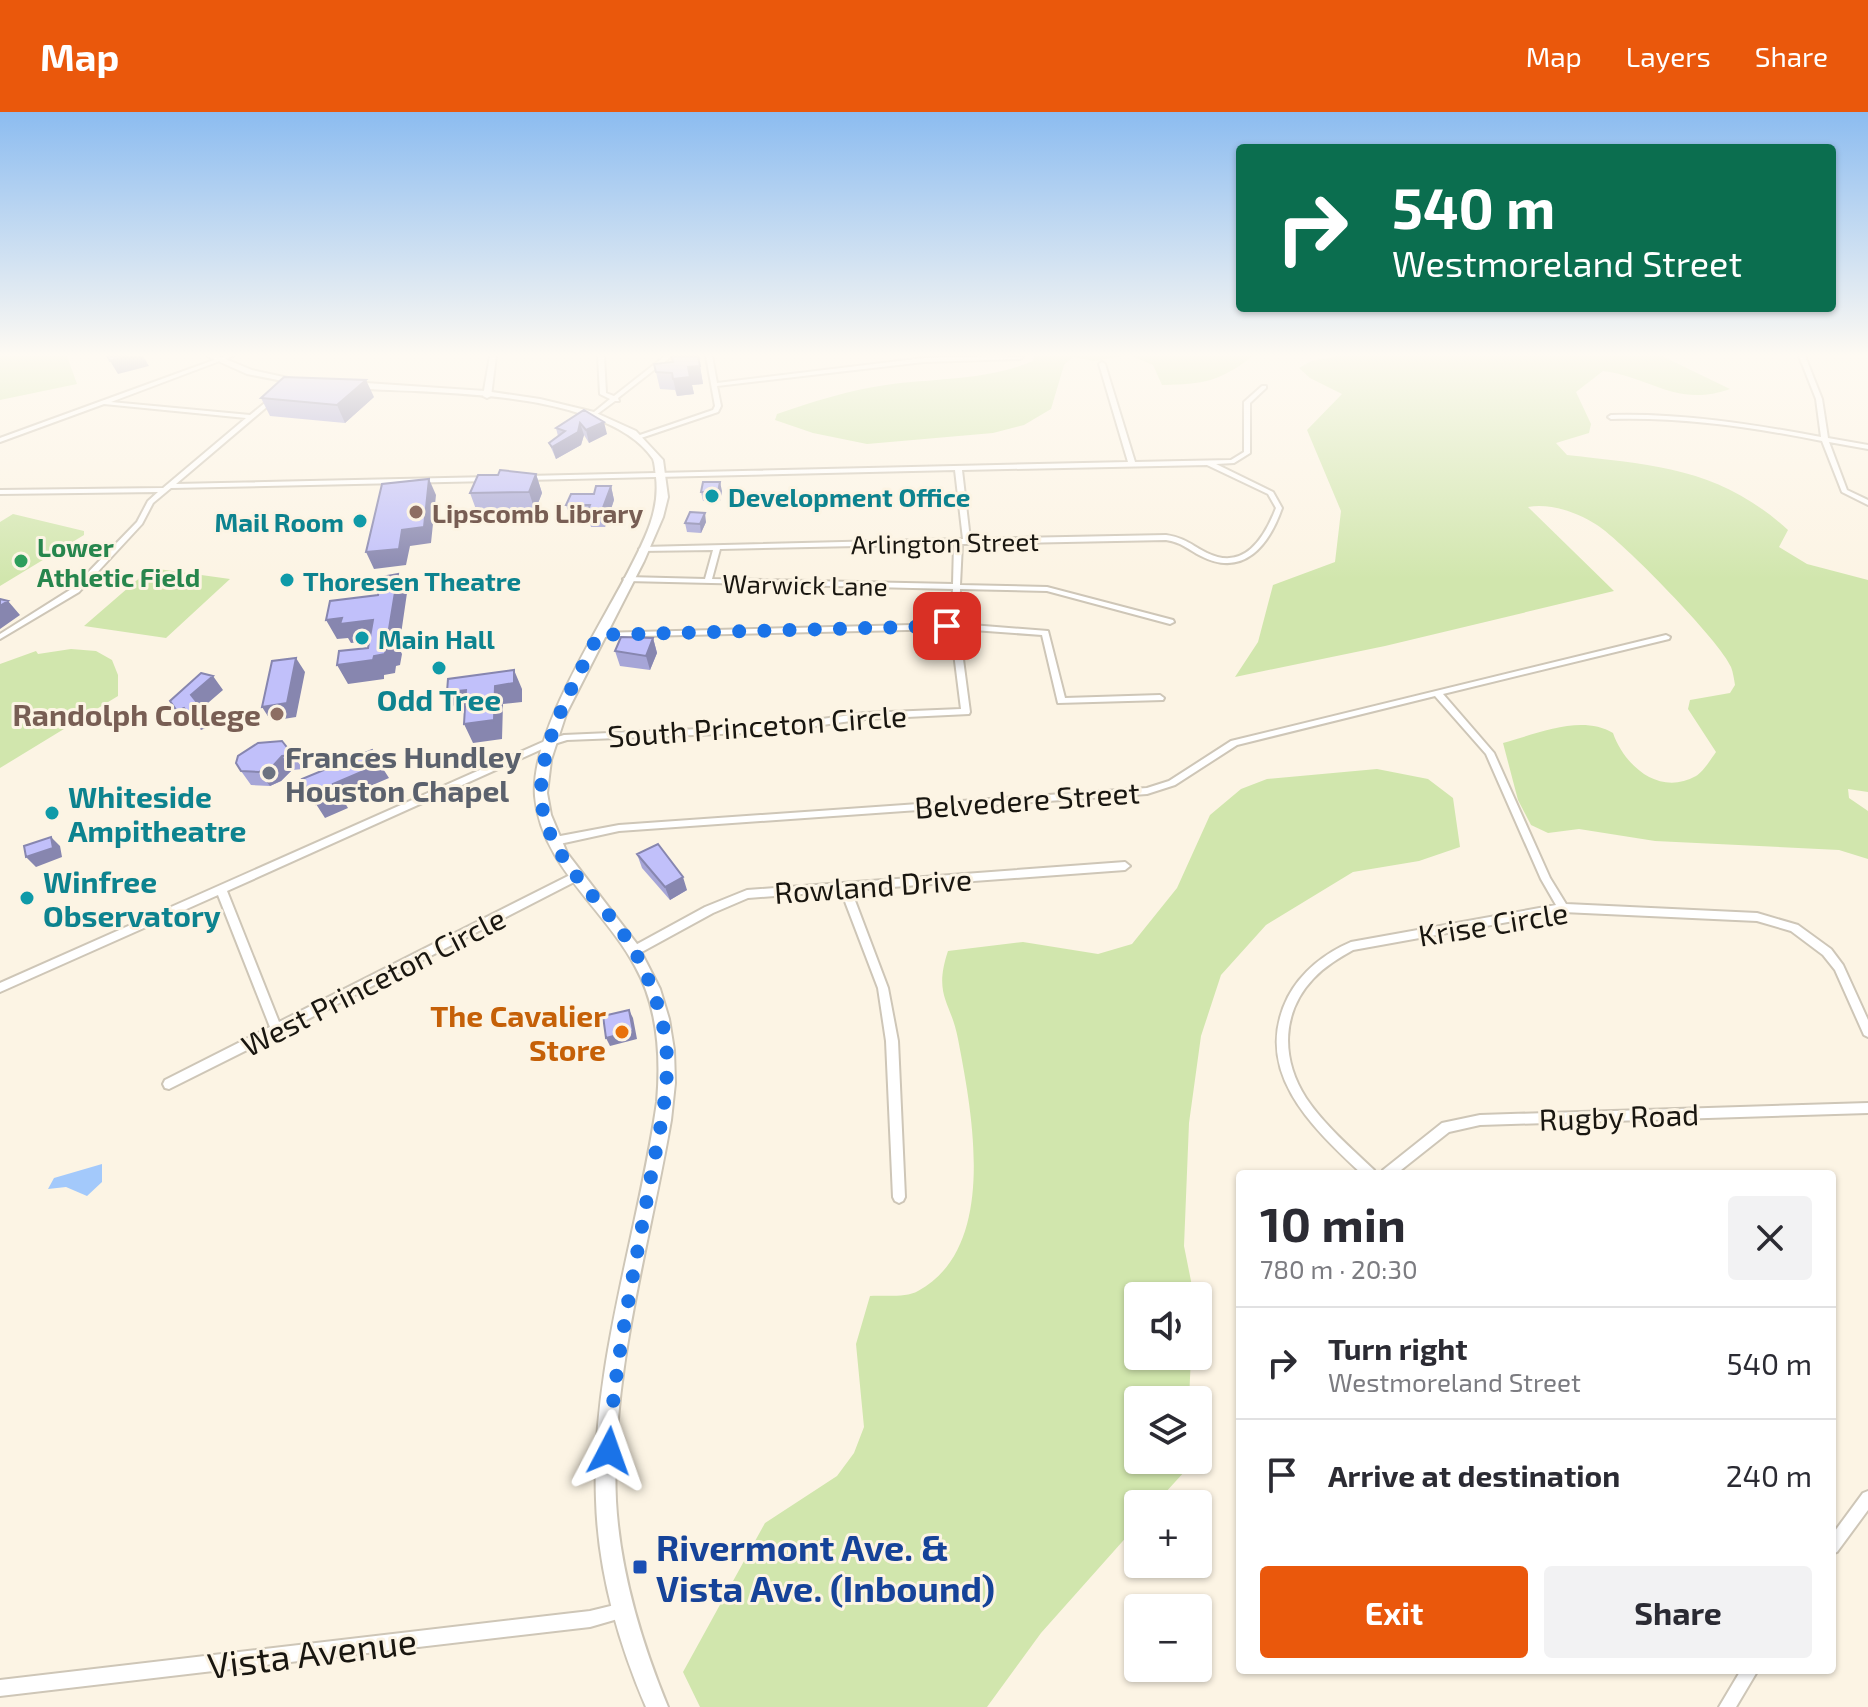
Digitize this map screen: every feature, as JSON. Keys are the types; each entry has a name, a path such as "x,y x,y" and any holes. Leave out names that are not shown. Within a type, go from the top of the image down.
{"main road":[{"path":"627,430 639,437 655,457 664,476 663,499 643,549 598,635 548,743 541,795 555,841 577,876 634,951 659,1003 667,1066 612,1401 606,1500 623,1611 657,1707"}],"street":[{"path":"0,440 26,430"},
{"path":"0,637 76,590 140,523 150,502 235,430"},
{"path":"639,437 658,430"},
{"path":"1122,430 1132,464"},
{"path":"523,478 1208,463 1240,460 1247,453 1247,430"},
{"path":"1774,430 1868,447"},
{"path":"1824,430 1844,491 1868,503"},
{"name":"Arlington Street","path":"643,549 1172,537 1186,540 1210,557 1242,559 1262,544 1279,508 1271,493 1208,463"},
{"path":"955,626 962,541 958,468"},
{"path":"0,492 493,479"},
{"path":"708,581 717,548"},
{"name":"Warwick Lane","path":"627,579 1047,589 1170,622"},
{"path":"598,635 955,626 1045,633 1061,701 1160,698"},
{"name":"South Princeton Circle","path":"0,988 567,737 772,729 865,716 966,712 955,626"},
{"name":"Belvedere Street","path":"555,841 619,828 1147,791 1172,783 1234,743 1666,637"},
{"path":"1437,693 1490,753 1546,879 1563,908"},
{"name":"Rowland Drive","path":"634,951 709,910 747,894 1125,866"},
{"name":"West Princeton Circle","path":"169,1084 577,876"},
{"path":"845,888 886,1001 892,1041 899,1197"},
{"path":"221,889 277,1030"},
{"name":"Krise Circle","path":"1366,1170 1326,1133 1300,1099 1285,1066 1281,1025 1287,1004 1304,979 1322,962 1351,946 1563,908 1757,917 1777,921 1811,938 1833,960 1868,1032"},
{"name":"Rugby Road","path":"1392,1170 1446,1127 1480,1120 1868,1108"},
{"path":"1836,1542 1868,1498"},
{"name":"Vista Avenue","path":"0,1688 590,1619 623,1611"},
{"path":"1727,1707 1748,1674"}],"green space":[{"path":"805,430 1003,430 867,444"},
{"path":"1307,430 1590,430 1556,443 1567,455 1629,462 1685,473 1737,494 1763,509 1788,530 1779,547 1807,564 1868,580 1868,792 1848,789 1849,798 1868,811 1868,859 1839,850 1655,841 1579,829 1548,833 1531,825 1518,800 1503,743 1544,731 1587,725 1613,733 1625,756 1645,774 1669,783 1682,781 1699,774 1716,752 1688,709 1690,700 1730,693 1735,685 1731,667 1723,654 1670,593 1610,535 1589,520 1563,510 1545,506 1528,507 1614,591 1385,646 1235,677 1258,642 1273,585 1335,562 1341,511"},
{"name":"Lower Athletic Field","path":"13,514 84,531 84,535 0,586 0,522"},
{"path":"151,568 230,579 166,638 84,626"},
{"path":"71,649 96,651 112,660 118,675 118,696 0,768 0,664 36,651 38,654"},
{"path":"1377,769 1428,779 1453,798 1460,847 1419,861 1353,872 1266,925 1221,975 1201,1036 1189,1123 1184,1246 1191,1282 1124,1282 1124,1370 1190,1370 1190,1386 1124,1386 1124,1474 1182,1474 1168,1490 1124,1490 1124,1540 1041,1633 987,1707 700,1707 683,1672 765,1523 837,1476 854,1453 864,1427 856,1344 870,1296 918,1291 944,1271 960,1243 970,1211 974,1176 973,1139 958,1039 943,989 942,978 948,951 1023,942 1098,954 1132,944 1177,888 1210,815 1241,789 1267,779"}],"water":[{"path":"102,1164 102,1182 87,1196 66,1187 48,1189 54,1178"}],"building":[{"path":"578,430 552,447 549,443 565,431"},
{"path":"500,470 536,474 529,492 470,493 478,475 498,475"},
{"path":"429,479 424,527 402,530 399,549 366,552 382,484"},
{"path":"703,482 720,482 718,492 701,492"},
{"path":"596,486 611,486 601,513 587,513 590,505 566,505 571,494 594,494"},
{"path":"690,512 705,513 700,524 685,523"},
{"path":"398,574 388,635 392,635 385,654 374,656 373,660 337,665 339,651 368,648 373,620 340,624 342,618 326,620 330,601 378,595 381,577"},
{"path":"621,637 653,638 646,656 615,651"},
{"path":"296,658 287,703 262,707 272,661"},
{"path":"514,670 514,683 495,686 494,720 464,724 466,690 447,692 448,679"},
{"path":"201,673 213,676 191,695 203,710 190,716 184,708 177,711 170,701"},
{"path":"282,741 293,755 282,756 272,767 259,772 241,771 236,763 238,756 258,743"},
{"path":"372,750 380,764 333,784 339,794 316,804 302,779"},
{"path":"51,837 53,848 26,857 24,846"},
{"path":"658,844 683,877 665,887 637,854"},
{"path":"629,1010 633,1031 606,1038 603,1016"}],"place":[{"name":"Development Office","path":"712,496"},
{"name":"Lipscomb Library","path":"416,512"},
{"name":"Mail Room","path":"360,521"},
{"name":"Lower Athletic Field","path":"21,561"},
{"name":"Thoresen Theatre","path":"287,580"},
{"name":"Main Hall","path":"362,638"},
{"name":"Odd Tree","path":"439,668"},
{"name":"Randolph College","path":"277,714"},
{"name":"Frances Hundley Houston Chapel","path":"269,773"},
{"name":"Whiteside Ampitheatre","path":"52,813"},
{"name":"Winfree Observatory","path":"27,898"},
{"name":"The Cavalier Store","path":"622,1032"},
{"name":"Rivermont Ave. & Vista Ave. (Inbound)","path":"640,1567"}],"route":[{"path":"609,1451 612,1401 667,1066 659,1003 634,951 564,857 546,817 541,795 548,743 598,635 947,626"}]}
